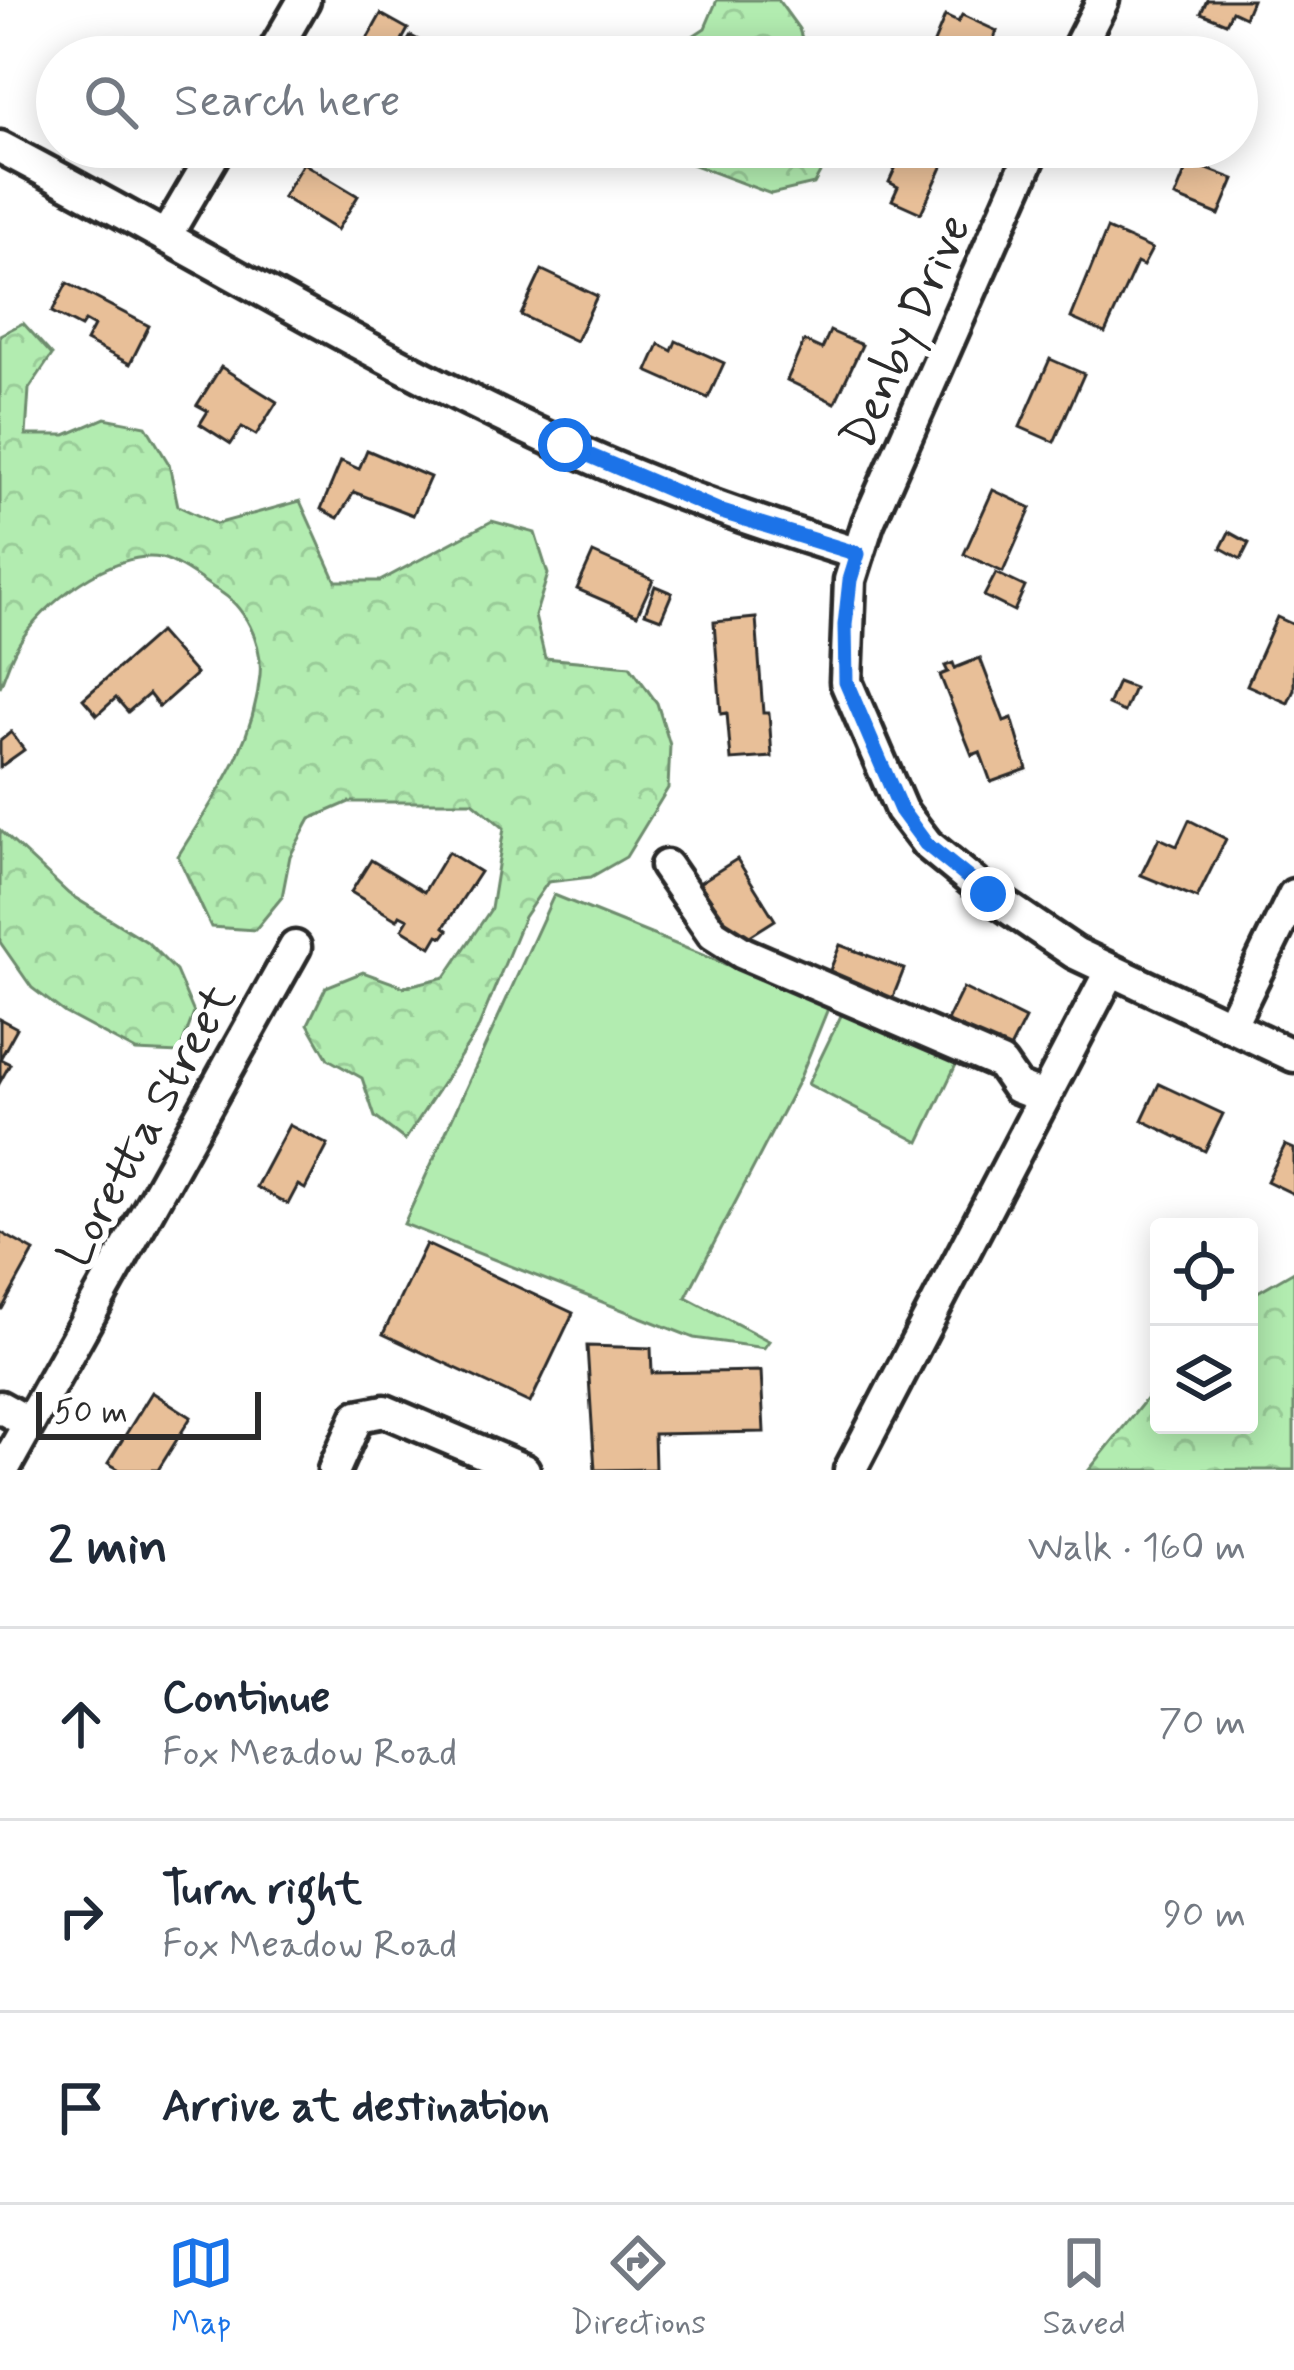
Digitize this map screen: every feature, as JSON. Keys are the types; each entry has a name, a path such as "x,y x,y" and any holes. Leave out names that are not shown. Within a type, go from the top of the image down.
{"street":[{"path":"283,36 304,0"},
{"path":"1085,36 1103,0"},
{"path":"0,147 36,166"},
{"path":"40,168 323,324 581,454 722,512 858,554"},
{"path":"167,234 206,168"},
{"name":"Denby Drive","path":"1025,168 858,554 845,625 846,682 901,810 926,844 988,894 1076,953 1294,1056"},
{"path":"666,866 713,934 743,953 1001,1064 1017,1087 1043,1097"},
{"path":"1230,1026 1294,895"},
{"name":"Loretta Street","path":"3,1470 295,947"},
{"path":"850,1470 1111,970"},
{"path":"0,1407 28,1424"},
{"path":"334,1470 358,1416 385,1412 524,1470"}],"green space":[{"path":"717,0 778,0 801,36 693,36 705,28"},
{"path":"702,168 823,168 814,184 771,194"},
{"path":"23,323 52,355 29,389 26,435 66,435 105,418 146,426 169,464 178,506 216,524 300,501 336,581 380,581 492,521 535,533 548,574 535,616 545,658 630,666 657,703 670,745 668,788 626,857 591,877 548,882 524,917 477,1031 405,1140 375,1117 362,1078 328,1059 308,1024 326,987 363,972 404,987 445,977 491,909 504,828 473,802 349,802 310,819 290,856 282,897 255,930 211,927 178,856 241,749 256,701 258,650 236,605 168,560 121,562 80,583 43,613 18,645 0,687 0,335"},
{"path":"0,830 69,894 147,942 176,971 194,1013 179,1053 136,1051 65,1013 32,988 0,942"},
{"path":"554,895 829,1006 799,1080 686,1297 769,1341 764,1348 694,1338 404,1224"},
{"path":"850,997 963,1050 919,1142 808,1084"},
{"path":"1294,1271 1294,1470 1089,1470 1150,1394 1150,1434 1258,1434 1258,1292"}],"building":[{"path":"1207,0 1252,0 1245,17 1232,11 1226,23 1201,13"},
{"path":"381,14 408,29 404,36 369,36"},
{"path":"962,15 997,31 995,36 937,36 945,16 958,22"},
{"path":"300,168 311,168 358,196 337,230 283,197"},
{"path":"895,168 942,168 921,213 892,200 898,187 889,182"},
{"path":"1187,168 1205,168 1234,179 1219,215 1175,197"},
{"path":"1107,229 1152,249 1143,266 1137,263 1105,333 1071,318"},
{"path":"542,270 597,296 576,341 521,315"},
{"path":"67,283 149,326 130,364 86,341 94,326 85,321 81,327 52,312"},
{"path":"830,331 862,345 835,403 787,380 804,341 822,349"},
{"path":"676,341 724,363 708,398 647,371 659,344 672,351"},
{"path":"1050,359 1084,374 1054,442 1020,427"},
{"path":"221,367 277,402 256,435 242,427 231,444 200,424 208,411 197,405"},
{"path":"367,450 430,477 413,515 354,492 338,518 321,509 341,461 359,469"},
{"path":"993,490 1031,508 1003,572 964,554"},
{"path":"1229,532 1249,543 1241,559 1221,548"},
{"path":"593,553 653,580 637,615 577,589"},
{"path":"996,573 1025,587 1014,611 984,596"},
{"path":"655,586 672,593 661,619 645,613"},
{"path":"1277,617 1294,625 1294,690 1288,703 1247,685"},
{"path":"756,618 763,713 769,713 772,757 731,760 727,713 721,714 714,622"},
{"path":"159,632 196,674 159,707 149,694 128,712 116,698 97,715 83,699"},
{"path":"980,658 1004,721 1012,718 1027,769 991,782 980,752 972,755 940,675 948,672 945,666 953,663 955,668"},
{"path":"1118,682 1134,688 1124,712 1108,705"},
{"path":"11,732 24,750 0,767 0,741"},
{"path":"1189,820 1226,839 1197,898 1141,875 1159,838 1177,846"},
{"path":"448,852 480,872 444,927 448,930 431,947 402,929 408,919 400,915 397,920 351,892 371,860 424,892"},
{"path":"737,859 775,920 734,946 696,885"},
{"path":"840,945 904,969 889,1007 825,983"},
{"path":"963,988 1025,1019 1006,1057 944,1027"},
{"path":"0,1019 17,1028 0,1059"},
{"path":"0,1059 10,1064 0,1082"},
{"path":"1159,1084 1223,1114 1205,1151 1142,1120"},
{"path":"289,1125 328,1145 305,1189 298,1185 288,1204 256,1187"},
{"path":"1285,1145 1294,1149 1294,1194 1267,1181"},
{"path":"0,1232 34,1251 2,1309 0,1309"},
{"path":"426,1244 573,1313 530,1403 383,1334"},
{"path":"587,1346 651,1348 652,1373 761,1371 764,1432 654,1434 655,1469 595,1470"},
{"path":"152,1392 191,1417 158,1470 120,1470 108,1463"}],"route":[{"path":"565,445 722,512 858,554 845,625 846,682 901,810 926,844 988,894"}]}
